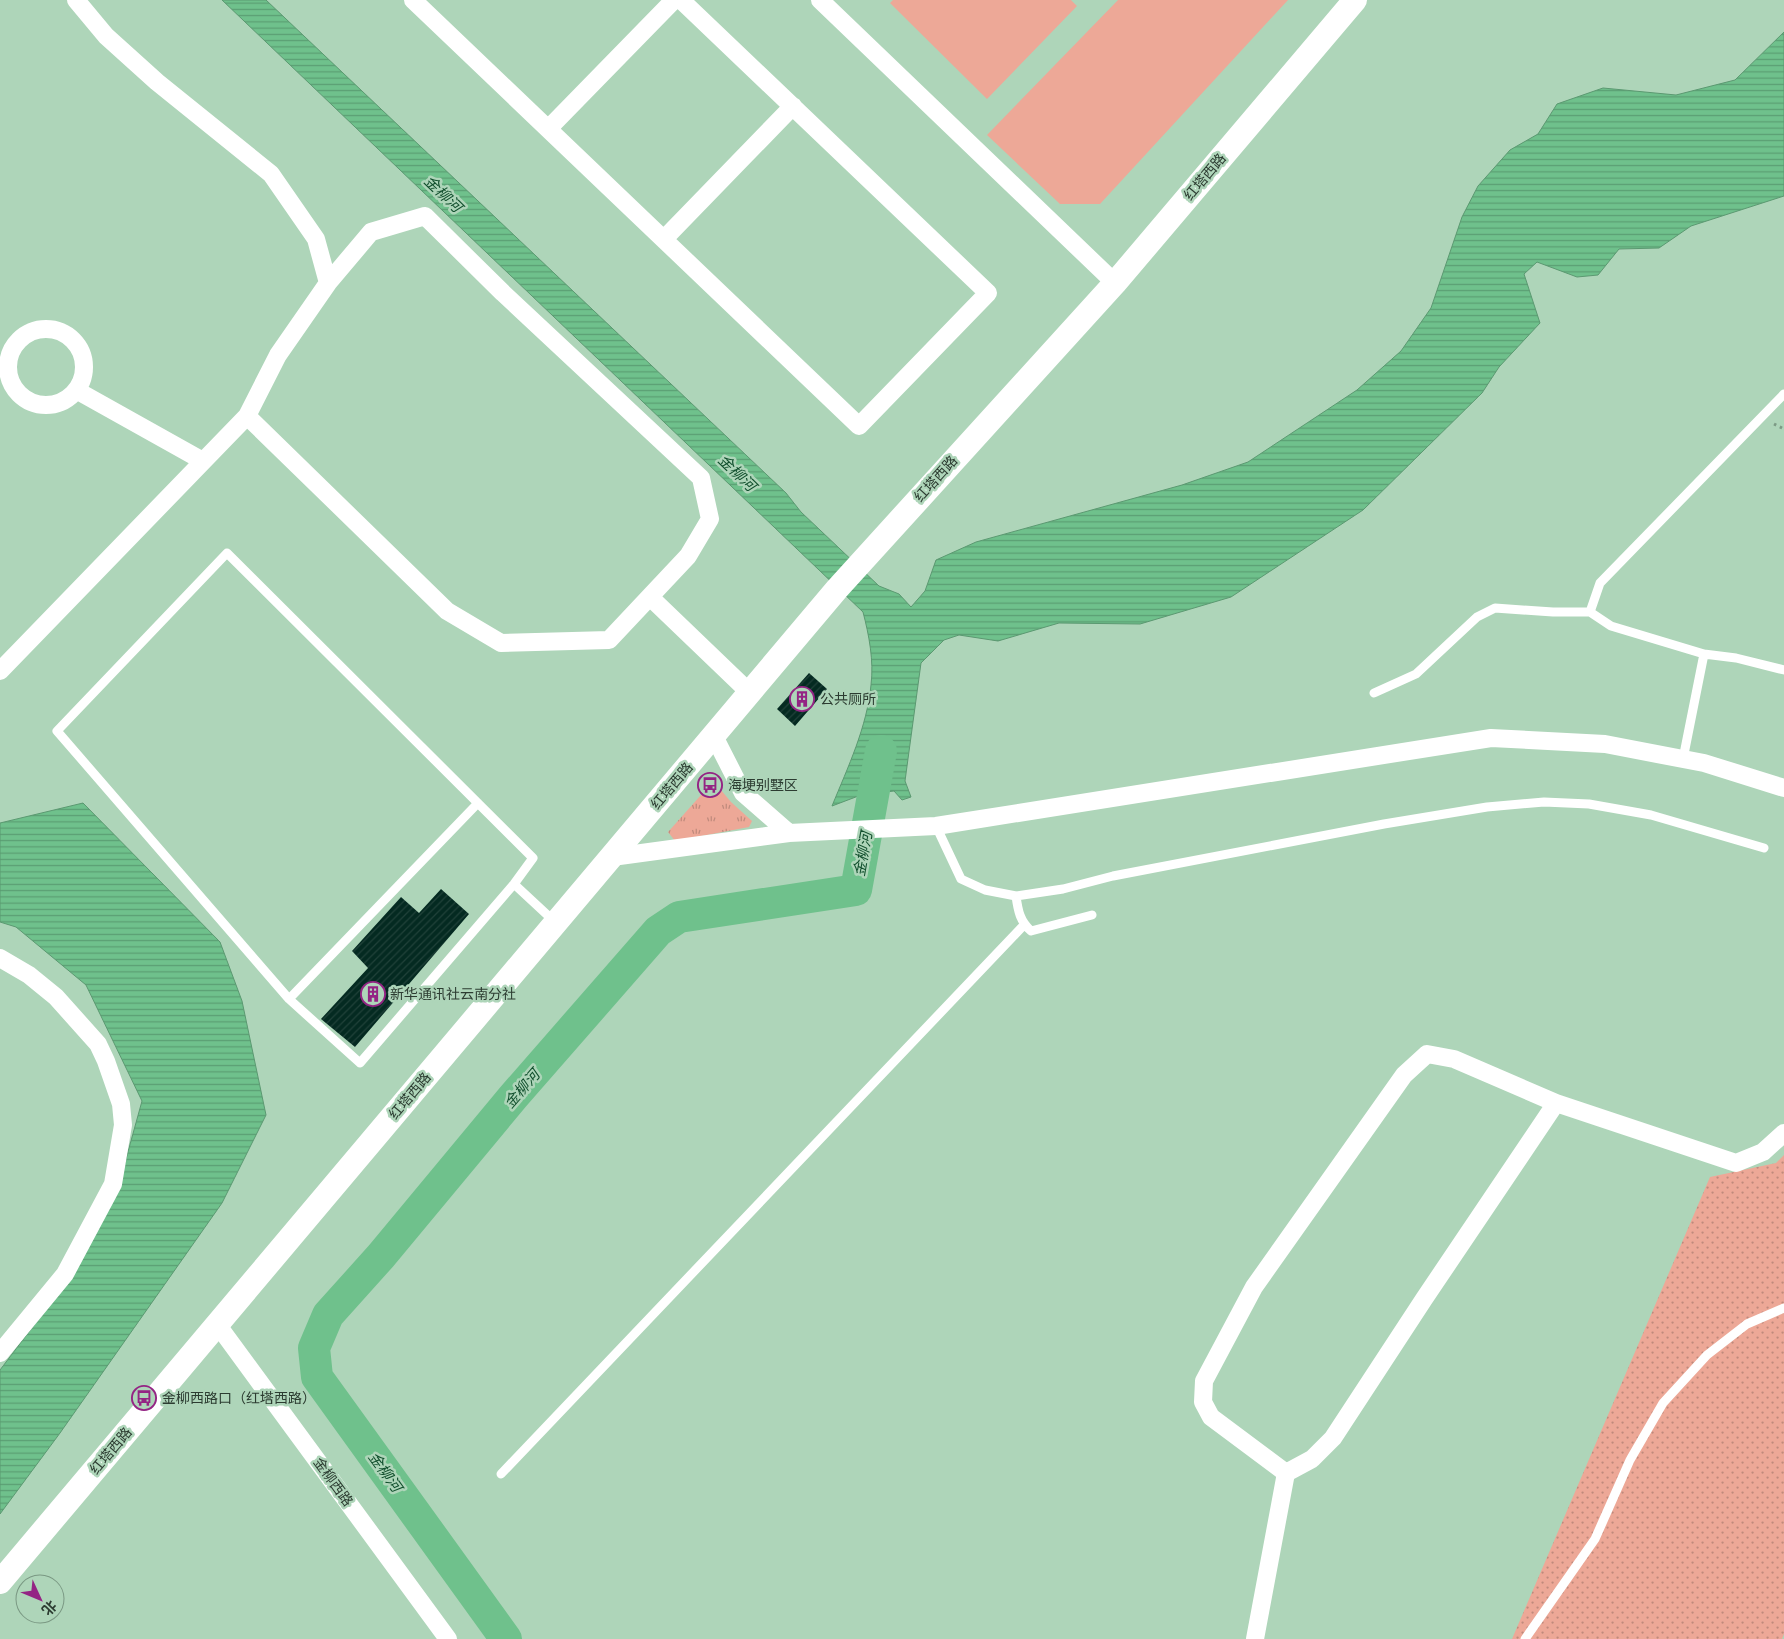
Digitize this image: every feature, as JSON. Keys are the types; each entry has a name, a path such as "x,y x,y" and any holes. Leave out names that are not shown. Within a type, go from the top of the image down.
{"street":[{"path":"76,0 106,36 135,62 271,174 316,239 328,283"},
{"path":"413,0 859,426 988,293 681,0"},
{"path":"548,129 674,0"},
{"path":"820,0 1115,283"},
{"name":"红塔西路","path":"0,1582 837,590 1115,283 1355,0"},
{"path":"664,239 793,106"},
{"path":"0,671 247,416 278,355 328,283 372,232 425,216 701,478 710,519 688,556 610,640 501,643 447,611 247,416"},
{"path":"39,330 52,330 64,334 75,342 82,353 85,366 83,379 76,390 68,399 57,404 45,405 34,403 23,397 15,389 9,372 11,354 17,344 26,335 39,330"},
{"path":"76,390 203,461"},
{"path":"650,596 750,693"},
{"path":"714,736 742,793 789,833"},
{"path":"612,857 789,833 936,826 1491,738 1606,744 1704,763 1784,788"},
{"path":"0,958 29,975 56,997 98,1044 121,1104 123,1125 113,1184 109,1192 64,1274 0,1353"},
{"path":"1286,1473 1211,1417 1204,1402 1204,1381 1254,1287 1404,1075 1426,1054 1454,1058 1556,1103 1736,1164 1763,1152 1784,1133"},
{"path":"1255,1639 1286,1473 1312,1458 1334,1438 1424,1299 1556,1103"},
{"name":"金柳西路","path":"218,1324 448,1639"}],"lane":[{"path":"1590,612 1600,583 1784,394"},
{"path":"227,553 534,858 514,884 360,1063 289,999 57,731 227,553"},
{"path":"1374,693 1416,674 1477,617 1495,608 1553,612 1590,612 1611,626 1704,654 1736,658 1784,670"},
{"path":"1683,759 1704,654"},
{"path":"936,826 961,878 985,890 1016,896 1062,889 1113,876 1384,824 1487,807 1544,802 1589,804 1651,815 1764,848"},
{"path":"289,999 478,803"},
{"path":"514,884 556,923"},
{"path":"1016,896 1019,915 1031,931 1092,915"},
{"path":"501,1474 1024,924"},
{"path":"1525,1639 1595,1539 1630,1460 1663,1403 1707,1355 1747,1324 1784,1308"}],"green space":[{"path":"893,0 1071,0 1077,6 987,99 890,3"},
{"path":"1118,0 1288,0 1100,204 1060,204 987,135"},
{"path":"721,790 752,821 749,827 675,841 668,832 701,795"},
{"path":"1784,1155 1784,1634 1782,1639 1512,1639 1710,1177 1776,1163"}],"water":[{"path":"222,0 266,0 786,493 801,512 879,586 899,594 911,607 925,591 936,560 976,542 1182,485 1248,462 1357,390 1401,351 1431,308 1462,217 1478,186 1510,150 1538,134 1557,104 1603,88 1676,95 1735,80 1784,32 1784,196 1691,226 1659,248 1619,249 1598,275 1577,277 1537,262 1524,274 1540,323 1499,367 1482,393 1363,510 1231,597 1140,624 1059,623 998,641 959,635 944,640 921,663 905,781 911,797 902,800 894,791 861,795 832,806 856,747 869,701 872,676 871,657 863,612"},
{"path":"83,803 220,942 242,1001 266,1115 222,1203 60,1433 0,1514 0,1370 72,1275 118,1188 142,1101 86,985 16,927 0,922 0,823"}],"building":[{"name":"公共厕所","path":"809,673 827,689 795,726 777,709"},
{"name":"新华通讯社云南分社","path":"441,889 469,914 355,1047 321,1019 368,968 352,951 401,897 419,913"}],"waterway":[{"name":"金柳河","path":"506,1639 317,1377 314,1348 328,1315 381,1256 513,1097 658,931 679,917 856,890 881,751"}],"place":[{"name":"公共厕所","path":"802,699"},
{"name":"海埂别墅区","path":"710,785"},
{"name":"新华通讯社云南分社","path":"373,994"},
{"name":"金柳西路口（红塔西路）","path":"144,1398"}]}
